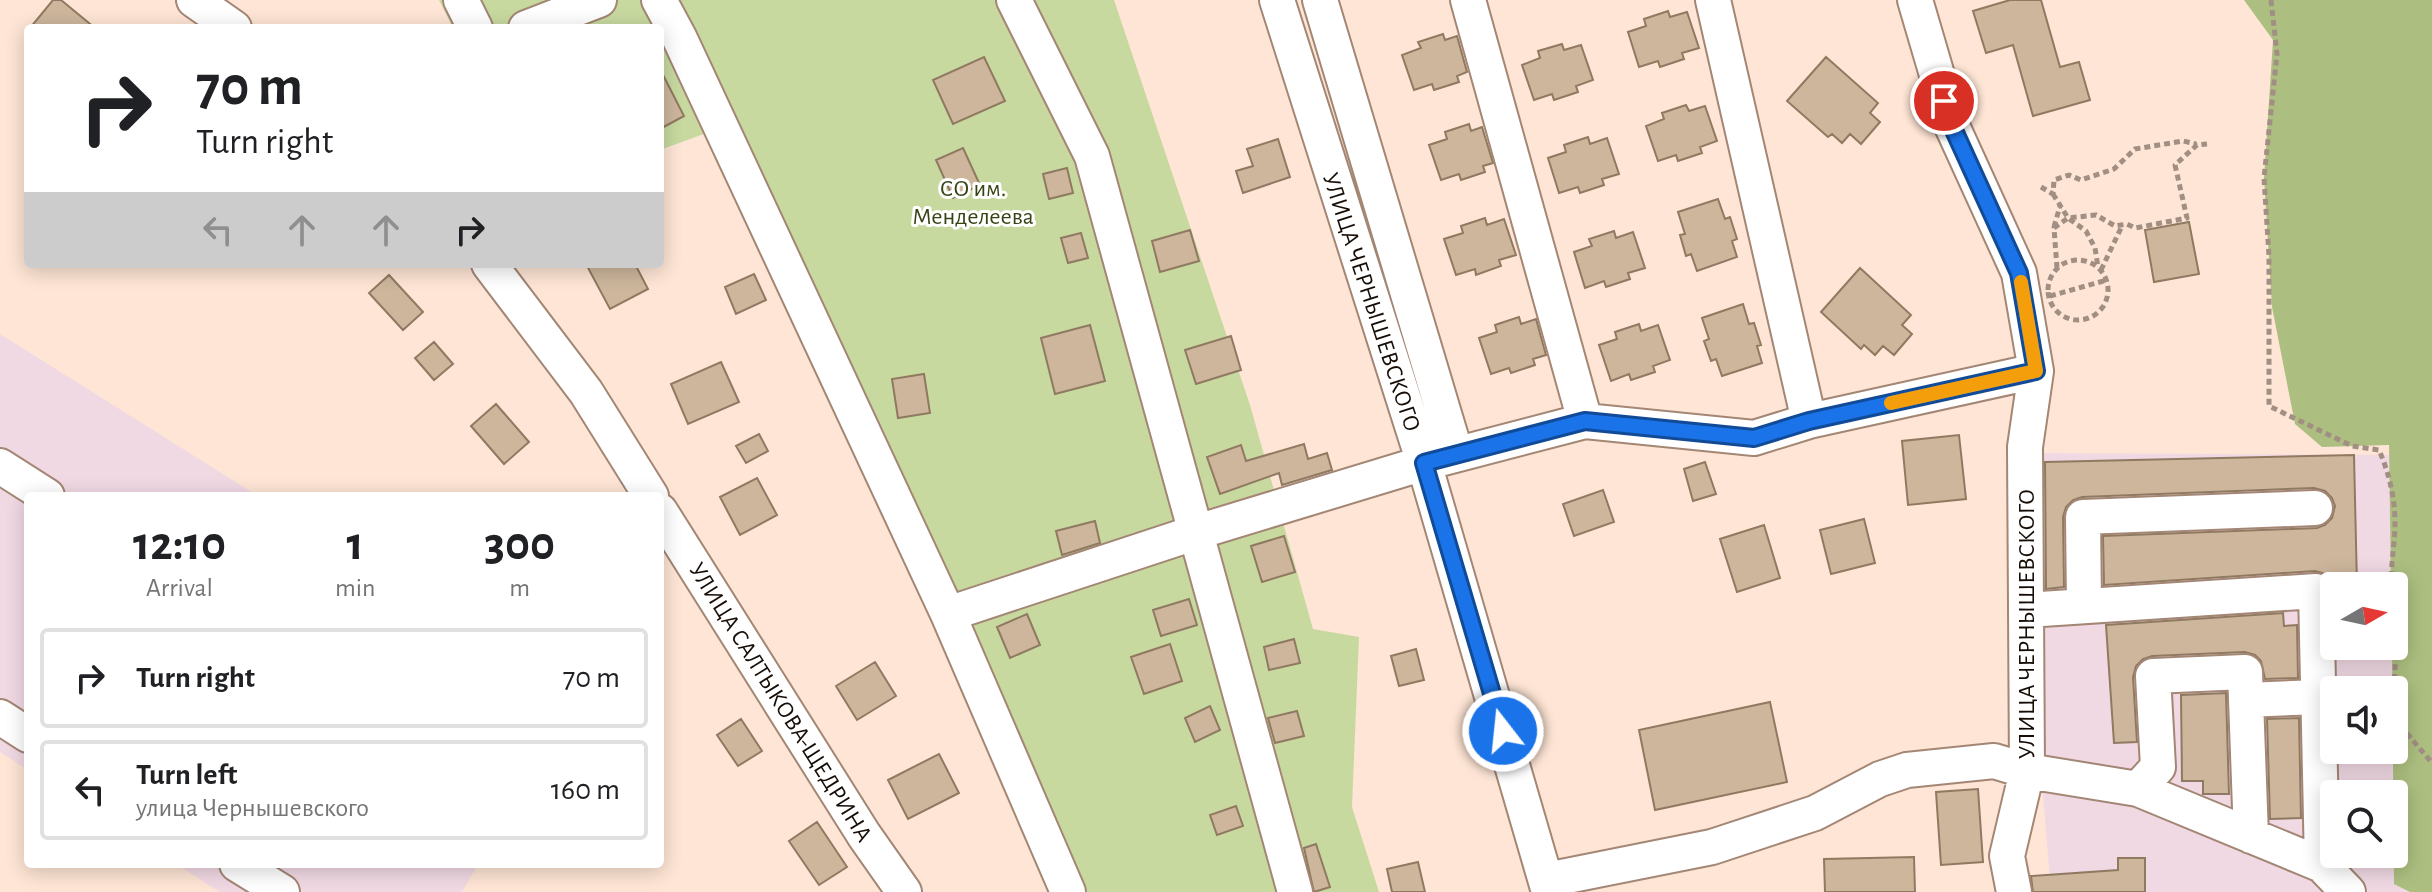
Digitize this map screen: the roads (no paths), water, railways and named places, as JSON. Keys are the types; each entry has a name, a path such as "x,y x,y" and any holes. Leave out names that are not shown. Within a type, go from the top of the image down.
{"street":[{"path":"194,0 228,24"},
{"path":"461,0 473,24"},
{"path":"536,24 599,0"},
{"path":"659,0 948,614 1068,892"},
{"path":"1014,0 1092,156 1295,892"},
{"name":"УЛИЦА ЧЕРНЫШЕВСКОГО","path":"1277,0 1350,233 1440,459 1548,886 1712,847 1815,813 1880,779 1907,770 1994,761 2027,771 2025,447 2036,371 2019,273 1952,126 1915,0"},
{"path":"1320,0 1387,222 1440,459"},
{"path":"1468,0 1585,421"},
{"path":"1713,0 1809,421"},
{"path":"1350,233 1387,222"},
{"path":"492,268 586,392 648,492"},
{"path":"948,614 1197,532 1440,459 1585,421 1754,438 1809,421 2036,371"},
{"path":"0,466 41,492"},
{"path":"2084,606 2083,517 2315,508"},
{"name":"УЛИЦА САЛТЫКОВА-ЩЕДРИНА","path":"664,517 864,835 904,892"},
{"path":"2026,610 2316,591 2320,781"},
{"path":"2138,789 2158,767 2153,676 2245,672 2251,836"},
{"path":"2246,700 2318,697"},
{"path":"0,717 24,732"},
{"path":"2014,892 2007,856 2027,771 2138,789 2320,864"},
{"path":"243,868 282,892"},
{"path":"2325,868 2348,892"}],"park label":[{"name":"СО им. Менделеева","path":"973,202"}]}
